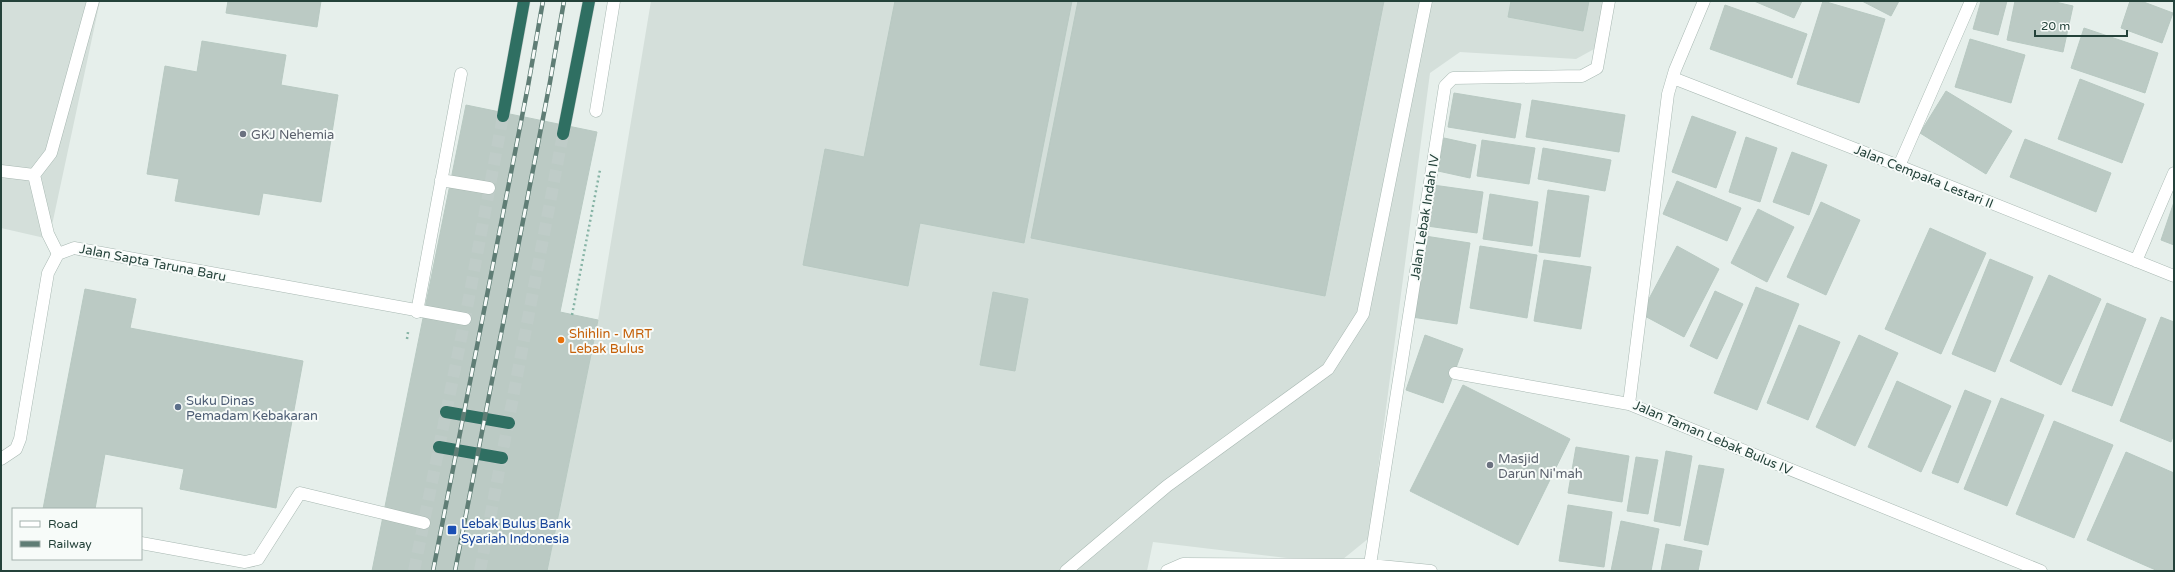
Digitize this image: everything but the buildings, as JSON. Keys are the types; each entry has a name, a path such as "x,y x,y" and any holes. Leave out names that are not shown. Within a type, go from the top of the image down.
{"highway":[{"path":"502,116 524,1"},
{"path":"563,134 588,1"},
{"path":"446,412 509,423"},
{"path":"439,447 502,458"}],"street":[{"path":"34,175 51,153 93,1"},
{"path":"596,111 614,1"},
{"path":"1066,571 1167,486 1328,369 1363,314 1426,1"},
{"name":"Jalan Lebak Indah IV","path":"1370,568 1445,86 1454,78 1582,76 1590,73 1596,68 1609,1"},
{"name":"Jalan Taman Lebak Bulus IV","path":"1704,1 1674,74 1668,94 1629,404 2041,571"},
{"path":"1899,166 1971,1"},
{"path":"417,312 461,74"},
{"name":"Jalan Cempaka Lestari II","path":"1674,74 2174,276"},
{"path":"1,171 34,175"},
{"path":"2136,261 2174,173"},
{"path":"1,459 16,449 20,439 48,273 58,254 48,234 34,175"},
{"path":"441,180 489,188"},
{"name":"Jalan Sapta Taruna Baru","path":"58,254 74,248 417,312 465,319"},
{"path":"1455,372 1629,404"},
{"path":"142,543 245,562 258,559 300,493 424,523"},
{"path":"1168,570 1183,564 1370,568 1431,571"}],"path":[{"path":"572,315 600,170"},
{"path":"407,334 407,339"}],"shaded area":[{"path":"1,1 100,1 49,239 1,228"},
{"path":"651,1 1605,1 1596,48 1576,59 1460,52 1430,73 1369,538 1337,564 1153,542 1147,571 547,571 598,320"}],"tunnel":[{"path":"414,571 465,319 503,116"},
{"path":"480,571 563,134"}],"railway":[{"path":"433,571 528,86 543,1"},
{"path":"455,571 550,82 564,1"}],"place":[{"name":"GKJ Nehemia","path":"243,134"},
{"name":"Shihlin - MRT Lebak Bulus","path":"561,340"},
{"name":"Suku Dinas Pemadam Kebakaran","path":"178,407"},
{"name":"Masjid Darun Ni'mah","path":"1490,465"},
{"name":"Lebak Bulus Bank Syariah Indonesia","path":"452,530"}]}
